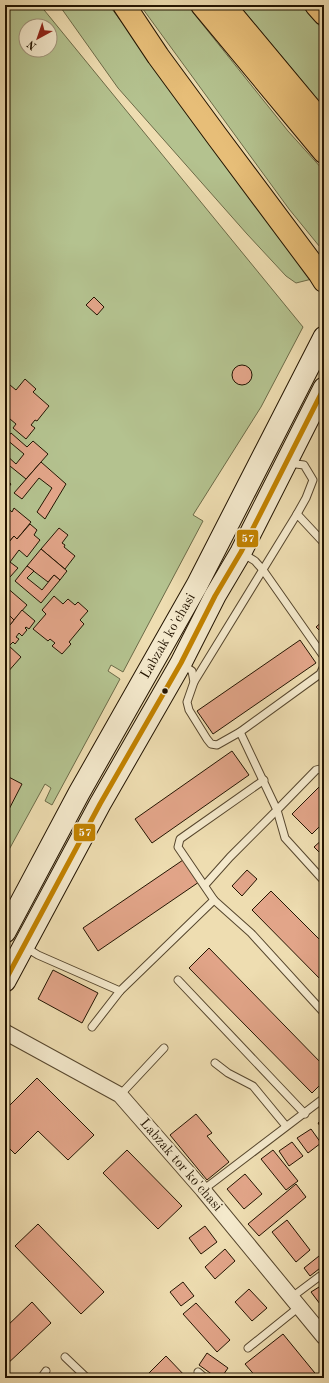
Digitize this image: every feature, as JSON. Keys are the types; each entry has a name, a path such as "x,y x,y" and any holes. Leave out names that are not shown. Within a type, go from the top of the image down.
{"main road":[{"path":"124,5 163,62 320,273 324,281"},
{"path":"202,5 324,152"},
{"path":"224,5 324,125"},
{"path":"316,5 324,14"},
{"name":"Labzak ko'chasi","path":"5,932 79,793 197,585 324,337"},
{"name":"Labzak ko'chasi","path":"5,982 100,804 241,552 324,388"},
{"path":"197,585 216,596"},
{"path":"79,793 100,804"}],"street":[{"name":"Labzak tor ko'chasi","path":"5,1032 120,1095 203,1190 324,1338"}],"lane":[{"path":"286,463 304,464 313,480 306,498 194,682 188,702 189,710 207,739 211,744 217,745 240,732 320,674 324,666"},
{"path":"297,514 324,544"},
{"path":"241,552 255,561 263,570 324,657"},
{"path":"180,663 192,670 194,682"},
{"path":"240,732 277,810 285,838 324,882"},
{"path":"205,885 230,857 316,770 324,768"},
{"path":"264,780 180,839 178,847 214,900 250,933 324,1012"},
{"path":"92,1027 120,991 214,900"},
{"path":"24,946 38,954 120,991"},
{"path":"178,980 305,1114"},
{"path":"120,1095 164,1048"},
{"path":"215,1063 228,1073 253,1086 286,1126"},
{"path":"203,1190 286,1126 305,1114 324,1098"},
{"path":"248,1348 296,1302 320,1276 324,1277"},
{"path":"66,1356 87,1378"},
{"path":"41,1378 46,1371"},
{"path":"198,1372 205,1378"}],"green space":[{"path":"5,5 40,5 51,18 18,18 18,58 58,58 58,27 303,327 261,407 193,515 203,521 123,672 111,665 108,671 120,679 52,805 45,801 51,788 45,784 5,857"},
{"path":"59,5 109,5 312,279 296,283 286,276 247,234 118,88"},
{"path":"140,5 187,5 288,131 324,171 324,252 289,209"},
{"path":"239,5 301,5 324,31 324,107"}],"building":[{"path":"94,297 104,307 97,315 86,305"},
{"path":"242,365 249,368 252,375 249,382 242,385 235,382 232,375 235,368"},
{"path":"25,379 36,389 33,392 49,406 37,421 35,420 31,425 35,428 26,439 13,428 16,424 10,419 8,421 5,418 5,391 10,385 16,390"},
{"path":"11,433 27,447 33,441 48,454 26,479 5,462 5,454 16,464 24,454 6,439"},
{"path":"41,462 66,484 45,519 37,512 52,488 39,478 22,499 14,493"},
{"path":"5,479 11,484 5,492"},
{"path":"5,506 12,512 14,508 31,522 17,539 14,536 5,547"},
{"path":"30,524 37,530 34,535 40,540 27,557 19,550 10,562 18,568 10,577 5,573 5,547 14,536 17,539"},
{"path":"59,528 68,535 62,543 65,545 64,547 75,556 65,569 41,549"},
{"path":"41,549 67,571 60,580 54,575 48,582 27,566"},
{"path":"27,566 34,571 27,578 42,590 54,575 60,580 41,603 15,581"},
{"path":"5,586 27,605 14,620 5,612"},
{"path":"54,596 63,604 68,599 75,605 78,602 88,611 80,620 84,624 69,642 71,644 62,654 52,646 55,643 50,639 48,641 33,629 46,614 42,610"},
{"path":"22,610 35,621 29,629 26,627 25,628 27,630 22,636 19,633 16,637 19,639 15,644 13,642 9,646 21,657 6,674 5,631"},
{"path":"9,615 14,620 5,631 5,619"},
{"path":"324,620 324,635 316,627"},
{"path":"300,640 316,663 213,734 197,711"},
{"path":"232,751 249,775 152,843 135,819"},
{"path":"5,775 22,784 5,817"},
{"path":"324,782 324,822 312,834 292,814"},
{"path":"324,838 324,857 314,847"},
{"path":"183,860 199,882 98,951 83,928"},
{"path":"247,870 257,879 242,896 232,886"},
{"path":"271,891 324,944 324,983 252,910"},
{"path":"209,948 324,1066 324,1081 312,1093 189,968"},
{"path":"53,970 98,993 82,1023 38,999"},
{"path":"37,1078 94,1135 68,1160 38,1131 15,1154 5,1144 5,1110"},
{"path":"196,1114 212,1133 207,1136 229,1162 207,1180 170,1135"},
{"path":"324,1119 324,1132 318,1123"},
{"path":"311,1129 321,1143 308,1153 297,1138"},
{"path":"292,1142 303,1156 289,1166 279,1151"},
{"path":"127,1150 182,1206 158,1229 103,1173"},
{"path":"273,1150 298,1181 286,1190 261,1159"},
{"path":"245,1174 262,1194 244,1209 227,1189"},
{"path":"296,1184 306,1197 259,1236 248,1224"},
{"path":"287,1220 310,1250 296,1262 272,1232"},
{"path":"38,1224 104,1292 81,1314 15,1246"},
{"path":"205,1226 217,1242 201,1254 189,1238"},
{"path":"225,1249 235,1261 215,1279 205,1267"},
{"path":"324,1252 324,1265 310,1276 304,1268"},
{"path":"183,1282 194,1296 181,1306 170,1292"},
{"path":"319,1287 324,1294 324,1301 320,1304 311,1292"},
{"path":"249,1289 267,1308 252,1321 235,1302"},
{"path":"32,1302 51,1323 5,1366 5,1328"},
{"path":"196,1303 230,1340 217,1352 183,1314"},
{"path":"283,1334 319,1378 257,1378 245,1364"},
{"path":"207,1353 228,1368 221,1378 217,1378 199,1365"},
{"path":"166,1356 187,1378 150,1378 147,1375"}],"transit line":[{"name":"57","path":"5,981 100,804 181,663 215,596 241,552 324,388"}]}
